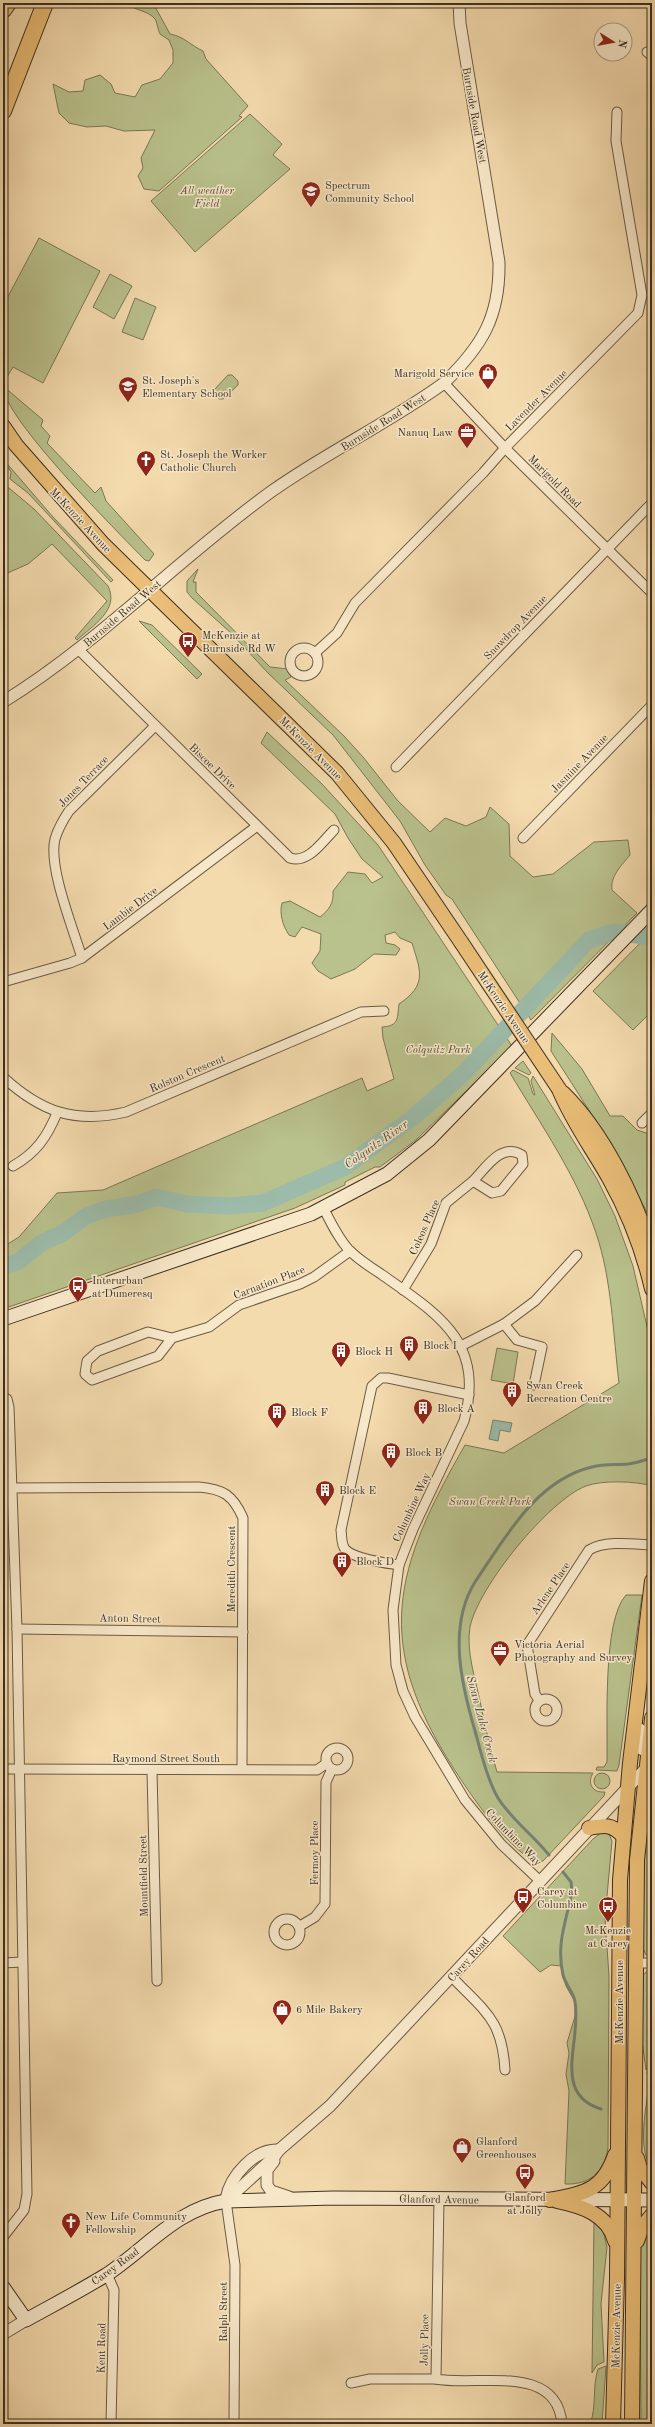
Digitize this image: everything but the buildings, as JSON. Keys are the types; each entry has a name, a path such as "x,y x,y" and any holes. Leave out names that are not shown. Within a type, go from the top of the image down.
{"highway":[{"path":"3,10 8,3"},
{"path":"3,111 45,3"}],"main road":[{"name":"McKenzie Avenue","path":"3,426 16,445 59,496 149,591 337,773 394,843 559,1089 577,1107 607,1153 636,1208 652,1252"},
{"name":"McKenzie Avenue","path":"3,438 16,445"},
{"path":"3,1319 324,1209 387,1174 429,1140 652,910"},
{"name":"McKenzie Avenue","path":"559,1089 568,1112 617,1192 641,1251 652,1289"},
{"name":"McKenzie Avenue","path":"613,2424 617,2251 620,1893 626,1791 652,1581"},
{"name":"McKenzie Avenue","path":"632,2424 637,1860 649,1760 652,1718"},
{"path":"590,1828 605,1825 611,1826 623,1836"},
{"path":"550,2200 578,2194 594,2188 604,2180 618,2145"},
{"path":"635,2148 640,2168 652,2183"},
{"name":"Glanford Avenue","path":"226,2201 295,2198 652,2200"},
{"path":"550,2200 586,2209 602,2219 612,2232 617,2251"},
{"name":"Carey Road","path":"26,2320 107,2274 174,2222 200,2207 226,2201"},
{"path":"634,2255 638,2234 652,2215"},
{"path":"3,2287 26,2320"}],"street":[{"name":"Burnside Road West","path":"3,702 52,671 192,554 272,491 444,383 462,365 482,339 494,314 499,281 496,243 460,29 459,3"},
{"name":"Lavender Avenue","path":"315,653 337,633 355,603 483,473 505,448 630,324 638,313 642,303 641,284 616,141 617,112"},
{"name":"Marigold Road","path":"444,383 505,448 652,593"},
{"name":"Snowdrop Avenue","path":"396,767 652,503"},
{"name":"Biscoe Drive","path":"78,650 290,858 298,860 306,858 334,830"},
{"name":"Jasmine Avenue","path":"523,838 652,705"},
{"name":"Jones Terrace","path":"82,958 55,866 55,840 60,824 69,811 155,726"},
{"name":"Lambie Drive","path":"3,982 70,963 82,958 257,826"},
{"name":"Rolston Crescent","path":"3,1077 28,1099 57,1113 95,1118 126,1112 361,1012 384,1012"},
{"path":"13,1166 30,1156 51,1129 57,1113"},
{"path":"642,1123 652,1113"},
{"name":"Coleos Place","path":"404,1290 431,1244 446,1203 473,1181 500,1153 510,1151 522,1155 523,1164 501,1191 492,1193 473,1181"},
{"name":"Columbine Way","path":"324,1209 337,1234 350,1251 440,1317 460,1346 468,1370 469,1395 464,1421 413,1529 399,1566 393,1610 393,1636 396,1665 403,1691 425,1734 468,1804 501,1844 540,1881"},
{"name":"Carnation Place","path":"172,1338 209,1327 239,1305 300,1284 314,1277 350,1251"},
{"path":"460,1346 504,1324 535,1301 577,1255"},
{"path":"504,1324 517,1340 542,1347 534,1385"},
{"path":"148,1332 172,1338 158,1356 92,1380 88,1379 85,1374 88,1361 98,1351 148,1332"},
{"path":"399,1566 354,1555 344,1548 342,1539 342,1530 372,1386 381,1378 388,1378 469,1395"},
{"path":"3,2237 24,2210 27,2194 17,1629 10,1407 5,1398"},
{"name":"Meredith Crescent","path":"12,1488 199,1487 224,1493 234,1500 243,1518 242,1769"},
{"name":"Arlene Place","path":"539,1700 535,1694 527,1645 589,1550 596,1546 605,1544 652,1545"},
{"name":"Anton Street","path":"17,1629 243,1632"},
{"path":"636,1711 641,1726 640,1744 649,1760"},
{"name":"Carey Road","path":"226,2201 231,2183 240,2169 269,2149 279,2150 330,2106 626,1791 649,1760"},
{"name":"Raymond Street South","path":"3,1769 152,1771 242,1769 317,1770 329,1766"},
{"name":"Fermoy Place","path":"300,1926 316,1917 325,1904 326,1782 329,1766"},
{"name":"Mountfield Street","path":"152,1771 157,1981"},
{"path":"3,1963 22,1962"},
{"path":"636,1963 652,1963"},
{"path":"452,1977 494,2021 502,2044 505,2070"},
{"path":"279,2150 276,2159 267,2170 267,2185 274,2193 295,2198"},
{"name":"Jolly Place","path":"439,2199 436,2379 534,2384 551,2395 558,2405 562,2424"},
{"name":"Ralph Street","path":"226,2201 235,2265 234,2424"},
{"name":"Kent Road","path":"107,2274 114,2290 111,2424"},
{"name":"Carey Road","path":"3,2334 26,2320"},
{"path":"351,2383 370,2379 436,2379"}],"green space":[{"path":"127,3 153,3 170,34 184,39 203,51 206,59 248,106 239,116 242,117 159,191 144,189 138,176 143,168 141,158 155,130 124,131 106,126 87,127 69,123 59,113 53,84 69,92 83,91 85,80 100,75 111,84 115,93 135,97 142,85 160,79 173,63 173,50 169,40 160,34 156,20 152,16 133,8"},
{"name":"All weather Field","path":"250,114 282,144 273,155 290,169 195,252 151,201"},
{"path":"39,238 100,271 43,383 13,367 3,384 3,306"},
{"path":"110,274 132,286 114,319 93,307"},
{"path":"135,298 156,307 143,340 122,332"},
{"path":"228,375 232,375 238,381 238,385 223,399 219,399 214,394 214,390"},
{"path":"3,386 43,420 41,426 50,436 47,443 95,493 101,487 106,501 154,554 149,561 145,560 111,526 41,448 21,423 8,402"},
{"path":"3,459 53,517 113,580 111,582 28,493 10,479 11,472"},
{"path":"3,483 34,509 108,586 111,595 110,603 103,617 77,640 75,638 107,601 52,544 28,564 3,575"},
{"path":"198,569 193,582 196,582 196,592 270,667 288,669 291,677 285,680 344,736 398,801 430,832 445,818 466,826 486,817 490,807 509,824 510,856 533,877 553,874 594,842 628,840 630,855 615,875 612,890 637,913 531,1020 452,899 446,895 425,865 400,821 333,735 268,673 231,633 187,592 187,581"},
{"path":"139,621 152,625 202,674 197,679"},
{"name":"Colquitz Park","path":"267,732 322,784 378,845 512,1046 416,1140 380,1167 375,1167 345,1182 345,1185 295,1208 3,1309 3,1247 19,1237 57,1193 103,1190 362,1078 367,1091 394,1079 383,1038 382,1027 395,1023 399,1004 414,991 418,984 418,962 412,943 400,938 395,932 385,935 386,943 395,945 400,949 396,955 374,954 355,969 331,979 318,971 312,963 320,951 321,934 302,927 295,937 289,935 282,920 282,903 290,901 320,917 330,906 333,899 333,891 348,872 365,874 372,883 383,877 362,859 348,838 335,814 261,743"},
{"path":"652,931 652,1011 633,1030 593,991"},
{"path":"552,1033 582,1069 610,1116 623,1116 637,1130 652,1135 652,1222 612,1146 551,1051"},
{"path":"523,1061 531,1073 529,1075 515,1068"},
{"name":"Swan Creek Park","path":"513,1070 528,1078 533,1094 535,1095 531,1081 533,1076 597,1179 615,1216 633,1266 652,1348 652,1486 628,1482 610,1482 586,1486 571,1494 553,1508 535,1526 500,1568 486,1590 476,1610 470,1627 470,1655 497,1772 593,1773 591,1777 592,1787 597,1791 605,1792 604,1796 543,1861 535,1863 523,1854 490,1820 454,1769 428,1724 411,1682 403,1643 402,1606 409,1569 422,1530 441,1489 465,1445 504,1453 619,1383 609,1288 606,1269 596,1233 569,1171 510,1073"},
{"path":"497,1348 518,1352 513,1384 491,1380"},
{"path":"626,1595 642,1595 619,1765 617,1771 596,1770 597,1767 604,1767 607,1762 607,1700 610,1650 613,1627 618,1608"},
{"path":"602,1773 609,1778 610,1781 605,1788 602,1789 595,1784 594,1781 599,1774"},
{"path":"652,1779 652,1956 646,1955 642,1946 643,1872"},
{"path":"602,1832 609,1834 612,1841 605,1918 609,1976 608,2148 603,2164 594,2175 582,2182 565,2184 569,2091 566,2074 569,2053 567,2043 575,2016 575,2002 566,1986 561,1966 551,1965 540,1972 503,1936 593,1839"},
{"path":"652,1970 652,2057 646,2070 641,2033 642,1977 646,1972"},
{"path":"652,2063 652,2171 644,2150 643,2138 649,2080 647,2072"},
{"path":"594,2222 603,2230 607,2247 601,2304 604,2362 597,2365 592,2373"},
{"path":"650,2224 652,2226 652,2424 641,2424 640,2254 641,2246"},
{"path":"606,2366 602,2424 590,2424 593,2410 596,2376 598,2369"}],"shaded area":[{"path":"493,1420 512,1423 510,1432 500,1430 498,1441 489,1439"}],"waterway":[{"name":"Colquitz River","path":"3,1267 19,1261 41,1243 63,1233 86,1216 106,1209 138,1204 156,1197 187,1204 229,1206 263,1203 345,1167 411,1119 463,1074 589,940 613,932 652,937"},
{"name":"Swan Lake Creek","path":"549,1855 504,1806 494,1791 488,1777 463,1680 459,1639 461,1619 466,1600 475,1582 510,1530 538,1497 554,1484 572,1474 592,1467 628,1464 652,1458"},
{"name":"Swan Lake Creek","path":"563,1872 571,1882 572,1892 561,1943 561,1964 563,1975 575,2002 576,2017 572,2064 573,2079 577,2091 586,2102 601,2109"}],"place":[{"name":"Spectrum Community School","path":"311,208"},
{"name":"Marigold Service","path":"488,390"},
{"name":"St. Joseph's Elementary School","path":"128,403"},
{"name":"Nanuq Law","path":"467,449"},
{"name":"St. Joseph the Worker Catholic Church","path":"146,477"},
{"name":"McKenzie at Burnside Rd W","path":"188,658"},
{"name":"Interurban at Dumeresq","path":"78,1303"},
{"name":"Block I","path":"409,1362"},
{"name":"Block H","path":"341,1368"},
{"name":"Swan Creek Recreation Centre","path":"512,1408"},
{"name":"Block A","path":"423,1425"},
{"name":"Block F","path":"277,1429"},
{"name":"Block B","path":"391,1469"},
{"name":"Block E","path":"325,1507"},
{"name":"Block D","path":"342,1578"},
{"name":"Victoria Aerial Photography and Survey","path":"500,1667"},
{"name":"Carey at Columbine","path":"523,1914"},
{"name":"McKenzie at Carey","path":"608,1923"},
{"name":"6 Mile Bakery","path":"282,2026"},
{"name":"Glanford Greenhouses","path":"462,2164"},
{"name":"Glanford at Jolly","path":"525,2190"},
{"name":"New Life Community Fellowship","path":"71,2239"}]}
